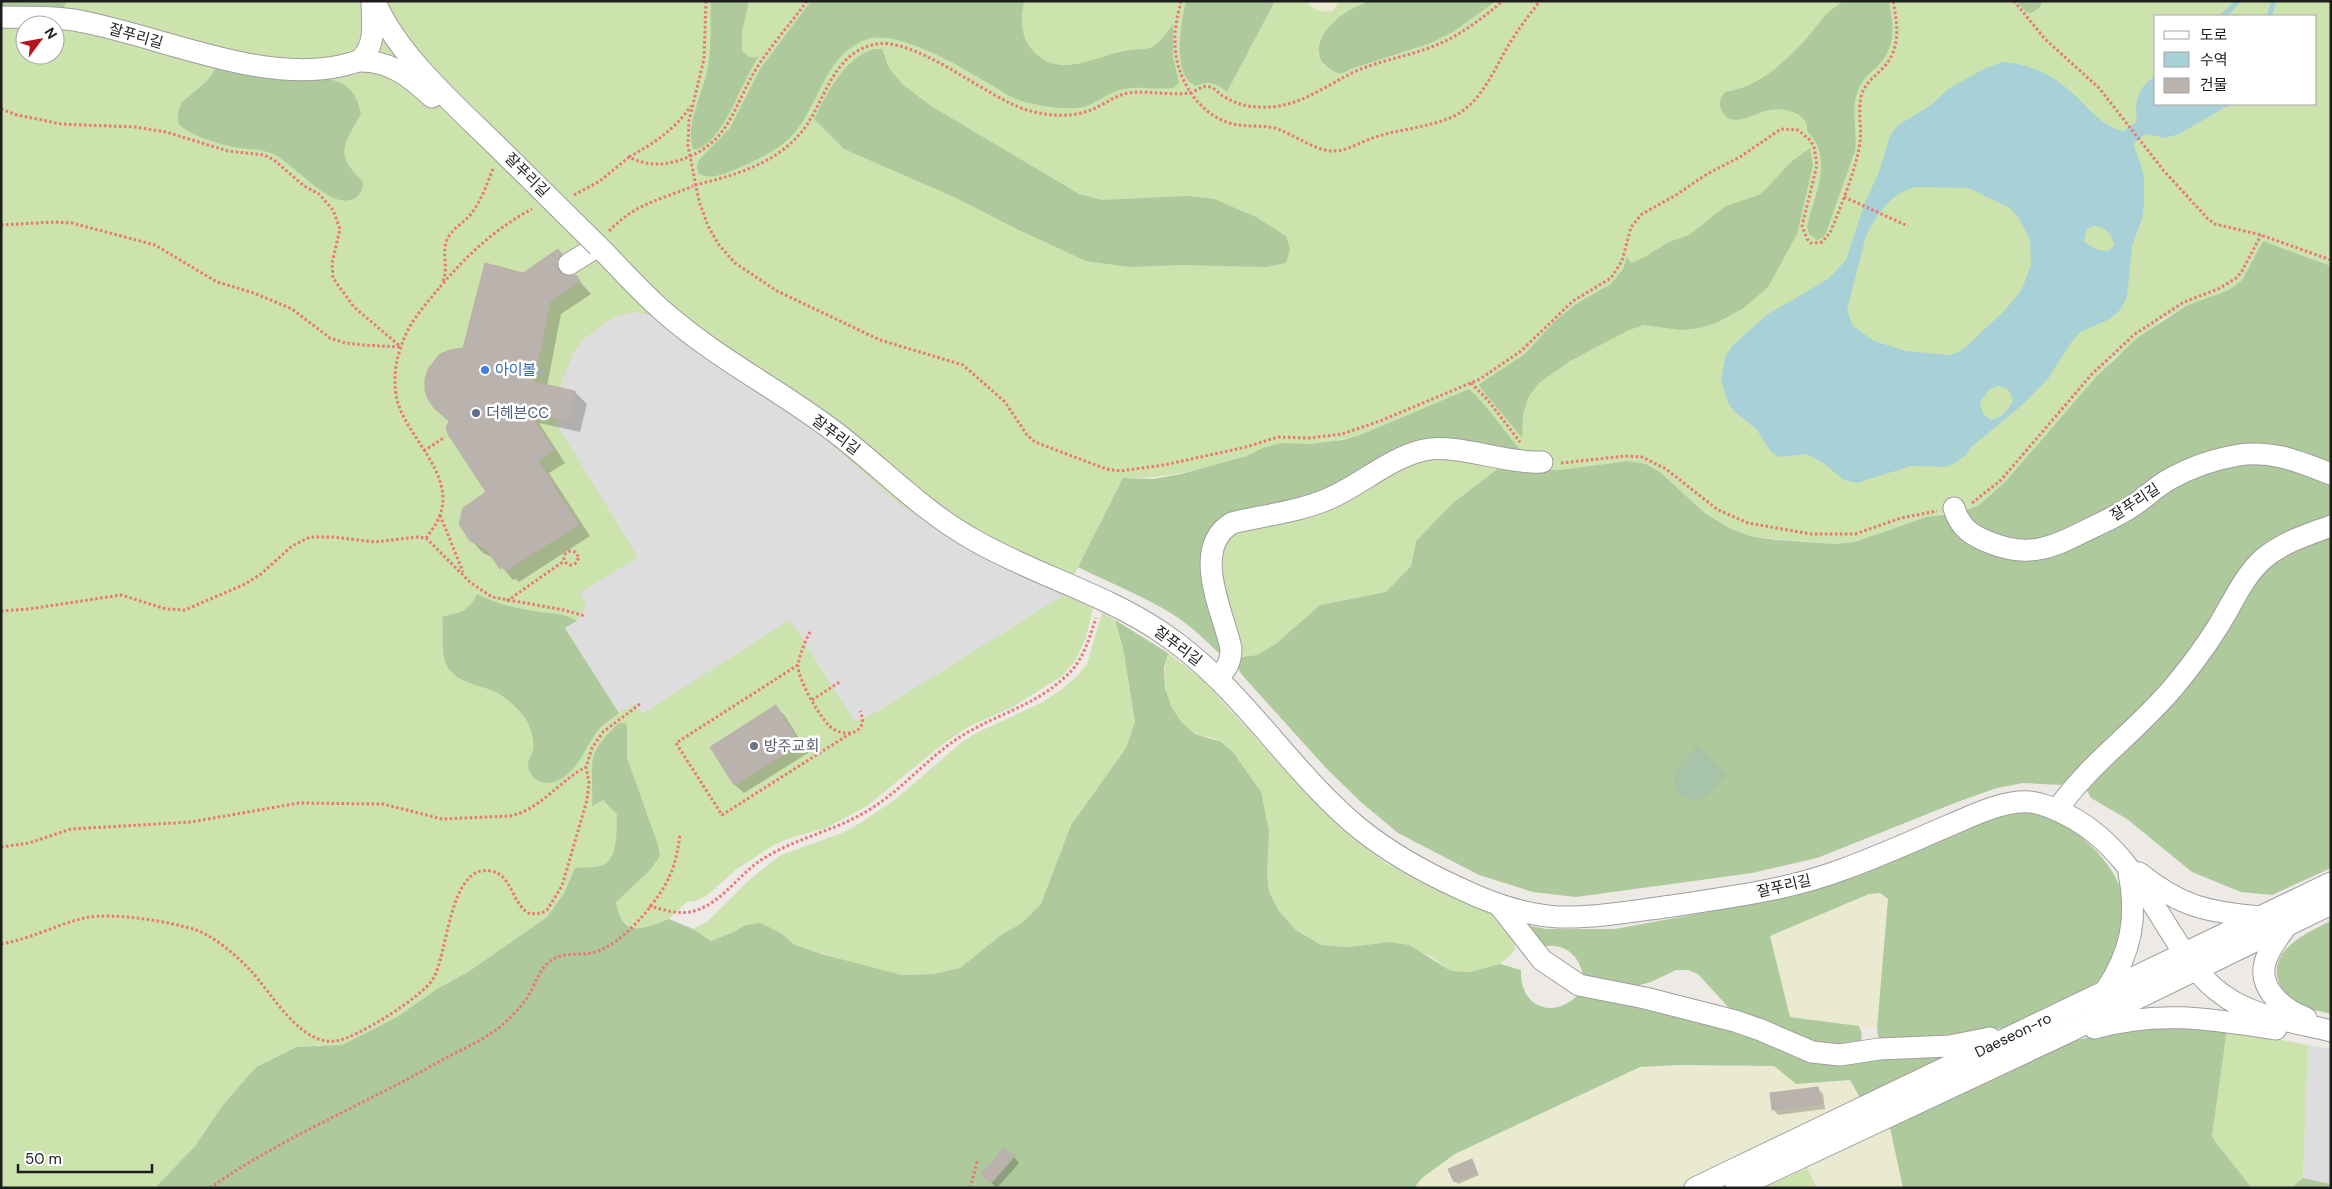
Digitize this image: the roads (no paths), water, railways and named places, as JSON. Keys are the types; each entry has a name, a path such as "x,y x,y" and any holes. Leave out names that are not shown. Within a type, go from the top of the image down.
{"street":[{"name":"잘푸리길","path":"359,61 369,47 372,38 374,1"},
{"name":"잘푸리길","path":"374,1 390,31 411,57 502,150 602,240 665,313 832,430 923,507 970,538 1016,563 1099,599 1159,630 1194,656 1218,678 1320,790 1357,827 1384,848 1436,878 1499,905 1551,916 1593,917 1794,886 1844,869 2004,805 2031,802 2057,810 2082,823 2110,844 2127,863 2190,961 2220,994 2236,1004 2259,1013 2331,1031"},
{"name":"잘푸리길","path":"1,17 67,18 163,44 268,67 330,68 359,61 377,61 401,72 473,130 502,150"},
{"path":"569,264 602,240"},
{"path":"1218,678 1228,667 1231,659 1229,642 1211,572 1213,545 1216,535 1223,528 1232,523 1304,508 1327,499 1407,456 1425,450 1442,450 1527,463 1542,462"},
{"name":"잘푸리길","path":"1954,508 1958,520 1965,529 1977,538 2005,549 2043,550 2060,544 2125,511 2168,480 2188,470 2230,457 2261,453 2276,455 2331,474"},
{"path":"2057,810 2076,784 2146,717 2175,685 2218,628 2248,575 2262,560 2278,547 2331,526"},
{"path":"2127,863 2154,885 2178,900 2198,908 2221,913 2261,917"},
{"path":"2106,990 2122,962 2130,938 2134,898 2127,863"},
{"name":"Daeseon-ro","path":"1736,1188 2064,1034 2190,961 2261,917 2331,883"},
{"name":"Daeseon-ro","path":"1695,1188 2106,990 2288,925 2331,904"},
{"name":"잘푸리길","path":"1499,905 1542,960 1579,985 1645,998 1734,1021 1761,1030 1812,1052 1840,1055 1878,1049 1950,1046 2019,1032"},
{"path":"2288,925 2265,961 2263,974 2267,986 2284,1007 2331,1027"},
{"path":"2064,1034 2138,1018 2176,1017 2200,1018 2331,1036"}],"water":[{"path":"2002,62 2023,65 2052,77 2104,122 2123,131 2137,122 2136,108 2139,95 2145,84 2154,77 2154,105 2229,105 2179,134 2165,138 2146,134 2133,144 2144,177 2144,204 2142,219 2132,246 2127,297 2121,309 2110,319 2080,332 2070,344 2048,379 2021,406 1970,448 1966,455 1946,467 1911,466 1857,483 1844,480 1823,463 1807,454 1778,457 1771,452 1757,430 1735,412 1728,403 1721,380 1725,357 1733,345 1768,314 1828,279 1846,260 1865,202 1879,172 1890,136 1897,126 1931,105 1948,89 1984,69","holes":["1916,187 1968,188 2010,208 2018,217 2030,240 2031,265 2022,289 2005,310 1972,341 1962,350 1950,355 1906,351 1874,341 1853,326 1847,310 1866,236 1875,220 1892,199","2093,226 2101,227 2107,231 2113,241 2114,245 2110,250 2096,249 2084,241 2087,229","1997,386 2006,388 2013,400 2004,413 1991,420 1983,414 1980,402 1990,389"]}],"waterway":[{"path":"2224,15 2238,1"},
{"path":"2269,15 2273,4"}],"place":[{"name":"아이볼","path":"485,370"},
{"name":"더헤븐CC","path":"476,413"},
{"name":"방주교회","path":"754,746"}]}
